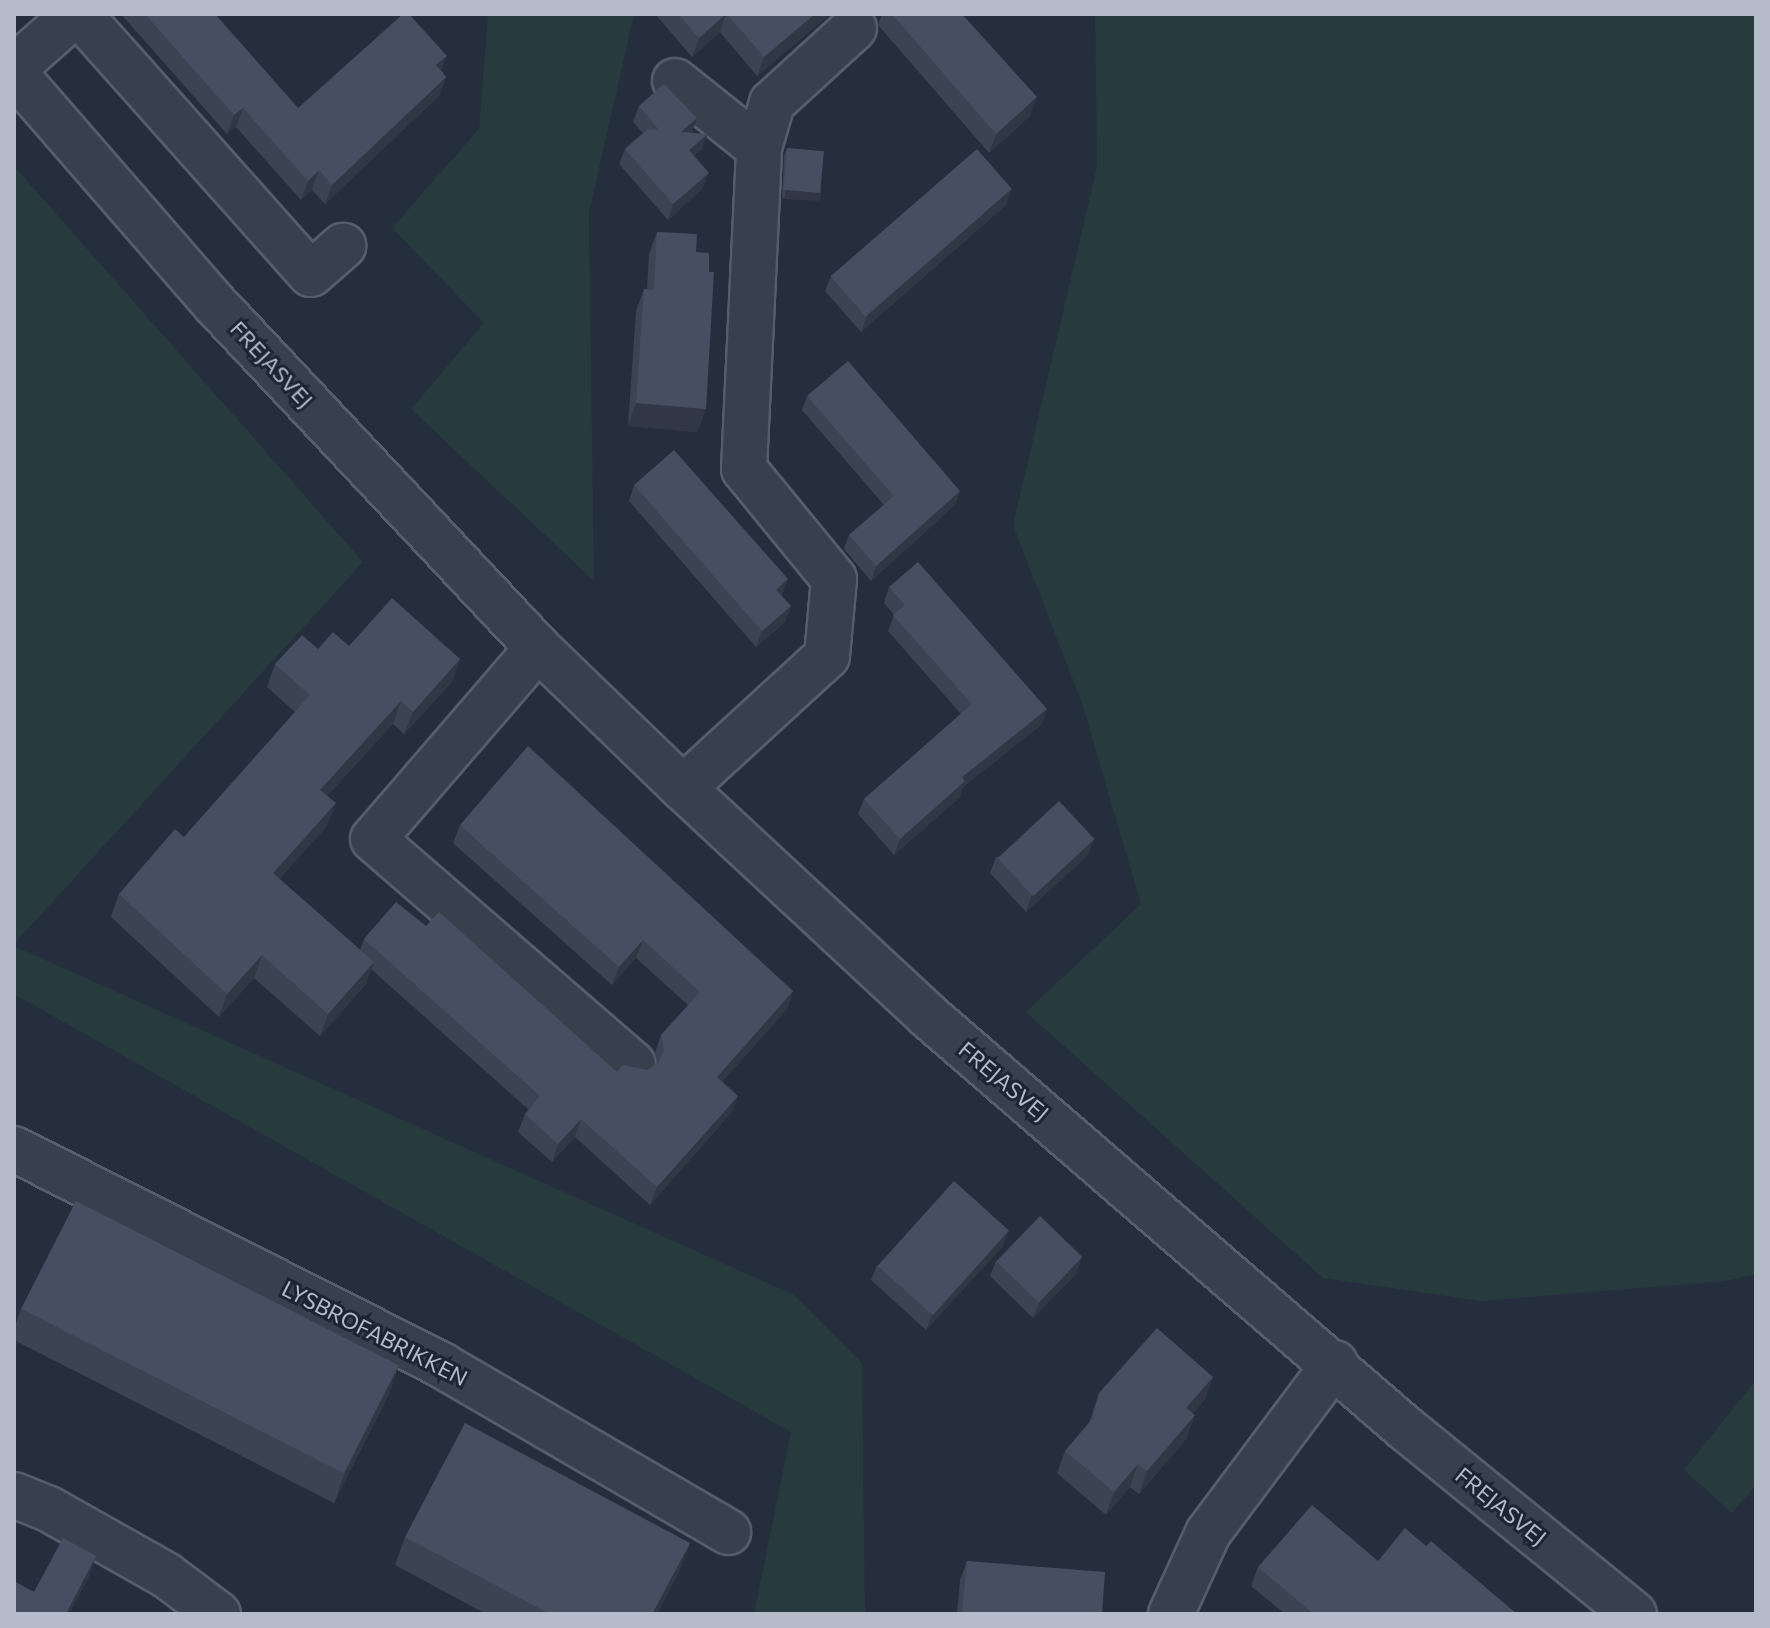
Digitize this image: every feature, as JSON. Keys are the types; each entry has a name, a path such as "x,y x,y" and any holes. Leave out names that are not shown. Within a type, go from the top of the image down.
{"street":[{"name":"FREJASVEJ","path":"343,246 311,274 77,14 14,70 215,304 538,648 683,788 927,1015 1335,1363 1405,1428 1634,1614"},
{"path":"683,788 827,656 834,579 744,469 759,148 772,103 854,28"},
{"path":"675,81 759,148"},
{"path":"538,648 373,839 633,1064"},
{"name":"LYSBROFABRIKKEN","path":"14,1149 443,1366 728,1532"},
{"path":"1171,1614 1208,1533 1335,1363"},
{"path":"14,1495 47,1508 166,1575 218,1614"}],"green space":[{"path":"488,14 634,14 589,213 594,581 411,409 484,323 392,228 479,129"},
{"path":"1095,14 1756,14 1756,1274 1725,1281 1481,1301 1323,1278 1026,1012 1141,904 1082,703 1013,525 1097,167"},
{"path":"14,166 363,562 14,944"},
{"path":"14,946 794,1295 862,1363 865,1614 754,1614 791,1432 14,994"},
{"path":"1756,1380 1756,1485 1732,1513 1684,1470"}],"building":[{"path":"145,14 215,14 298,108 403,14 409,14 447,56 436,65 446,77 332,185 319,170 308,181 243,108 234,115"},
{"path":"678,14 726,14 699,38"},
{"path":"727,14 815,14 764,57"},
{"path":"892,14 962,14 1037,97 996,134"},
{"path":"664,84 697,118 681,132 708,134 689,150 709,173 673,204 625,149 648,129 659,130 639,106"},
{"path":"787,148 824,151 820,193 783,190"},
{"path":"977,149 1012,189 865,316 831,276"},
{"path":"657,232 697,234 696,252 709,253 709,272 714,272 706,409 636,403 644,289 654,290"},
{"path":"848,361 960,491 876,566 849,535 894,496 807,396"},
{"path":"674,450 788,579 776,590 791,606 762,631 634,485"},
{"path":"918,562 1047,709 962,777 965,781 900,839 864,799 972,704 893,615 905,605 889,587"},
{"path":"392,598 460,659 413,712 401,701 320,790 336,803 273,873 374,962 328,1014 262,955 227,994 119,894 175,829 184,837 310,695 275,664 302,635 318,649 333,632 349,646"},
{"path":"528,746 793,991 717,1077 738,1096 657,1187 581,1119 558,1144 525,1114 540,1096 364,939 396,902 426,926 439,912 617,1072 623,1065 647,1070 659,1062 664,1050 661,1035 700,992 643,940 619,967 460,825"},
{"path":"1059,801 1094,839 1033,896 998,858"},
{"path":"954,1181 1009,1231 933,1315 878,1266"},
{"path":"76,1201 399,1365 344,1473 21,1309"},
{"path":"1040,1216 1082,1257 1039,1302 996,1261"},
{"path":"1157,1328 1213,1377 1186,1408 1195,1415 1147,1471 1138,1464 1114,1492 1065,1451 1092,1419 1099,1393"},
{"path":"465,1423 690,1543 652,1614 550,1614 405,1537"},
{"path":"1312,1505 1378,1561 1405,1528 1426,1546 1431,1541 1517,1614 1314,1614 1258,1567"},
{"path":"63,1538 96,1556 66,1614 14,1614 14,1581 34,1592"},
{"path":"967,1561 1105,1572 1102,1614 962,1614"}]}
